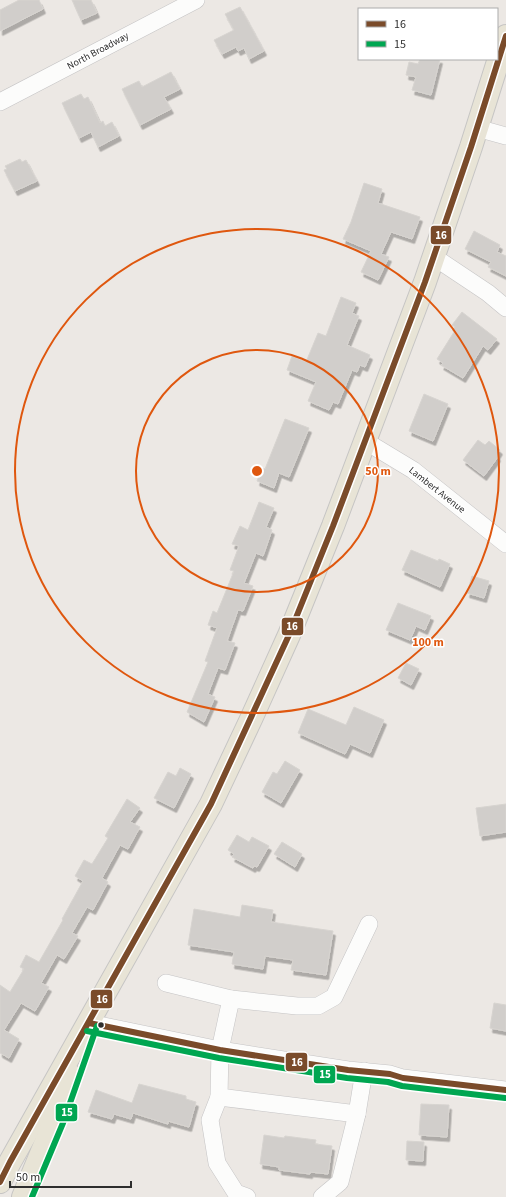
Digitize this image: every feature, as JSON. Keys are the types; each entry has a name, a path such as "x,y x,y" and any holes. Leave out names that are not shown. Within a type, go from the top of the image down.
{"main road":[{"path":"0,1182 211,804 289,635 333,526 434,257 506,36"},
{"path":"23,1197 55,1120 89,1023"}],"street":[{"name":"North Broadway","path":"0,102 196,0"},
{"path":"477,128 506,136"},
{"path":"434,257 488,293 506,308"},
{"name":"Lambert Avenue","path":"365,441 414,470 506,544"},
{"path":"166,984 231,999 297,1006 318,1006 334,997 369,924"},
{"path":"231,999 220,1050 219,1097 210,1120 217,1164 236,1193 247,1197"},
{"path":"89,1023 220,1050 348,1070 390,1074 403,1078 506,1090"},
{"path":"322,1197 340,1182 357,1114 364,1071"},
{"path":"219,1097 357,1114"}],"building":[{"path":"19,0 39,0 43,9 0,31 0,10"},
{"path":"72,0 91,0 97,13 81,20"},
{"path":"240,7 264,51 249,59 244,48 238,51 236,47 222,54 214,40 234,30 225,14"},
{"path":"420,60 440,60 431,95 412,90 416,77 406,75 409,62 418,64"},
{"path":"171,72 180,89 164,97 171,109 140,125 122,89 139,81 142,87"},
{"path":"81,94 84,99 88,97 100,123 103,121 105,126 112,122 119,136 98,147 91,132 79,138 62,103"},
{"path":"20,159 22,162 26,160 37,181 15,191 4,170 7,169 5,166"},
{"path":"364,183 382,189 378,203 420,217 412,239 391,232 381,254 389,257 378,280 361,272 371,251 343,239 351,222"},
{"path":"474,231 500,245 497,252 506,256 506,276 488,267 491,262 465,249"},
{"path":"341,297 356,303 352,313 359,316 347,345 370,355 365,367 360,365 357,372 352,370 338,404 333,402 329,410 308,401 316,382 287,370 292,356 306,362 318,333 326,336"},
{"path":"462,312 497,339 488,350 483,346 463,378 441,365 443,363 437,359 454,332 452,330 455,327 452,325"},
{"path":"424,394 448,404 433,441 409,431"},
{"path":"285,419 309,428 289,477 279,473 274,488 257,481 262,468 265,469"},
{"path":"478,440 485,445 489,441 500,450 497,455 498,457 484,476 463,460"},
{"path":"259,502 274,508 266,527 272,530 263,556 256,553 244,583 253,586 243,611 238,610 227,641 235,643 225,670 218,668 208,694 215,697 204,722 187,712 208,662 205,661 217,628 208,625 213,611 217,613 234,571 230,570 239,546 232,544 240,526 248,530"},
{"path":"411,550 438,561 439,559 450,564 440,587 402,570"},
{"path":"472,576 489,581 484,598 467,593"},
{"path":"398,603 431,616 425,630 416,626 410,640 386,630"},
{"path":"406,663 419,669 411,685 398,678"},
{"path":"354,707 384,720 370,753 350,744 345,754 298,733 308,709 346,725"},
{"path":"285,761 300,770 281,803 262,792 273,772 277,774"},
{"path":"180,768 191,774 174,808 154,798 168,772 176,776"},
{"path":"127,799 140,808 130,822 140,827 128,849 120,845 102,878 108,882 93,910 87,907 72,933 78,936 64,959 57,955 41,983 49,987 35,1011 21,1003 4,1030 19,1039 9,1058 0,1053 0,985 10,992 24,969 20,967 26,955 39,962 83,881 75,876 84,860 92,864 108,838 105,836"},
{"path":"506,804 506,832 480,836 476,808"},
{"path":"237,835 249,842 252,837 269,846 257,867 254,866 253,868 232,857 234,854 228,850"},
{"path":"282,842 302,854 295,867 274,854"},
{"path":"242,905 273,910 271,922 333,931 326,975 291,970 293,960 265,956 263,969 232,964 234,952 188,945 194,909 240,917"},
{"path":"494,1003 506,1005 506,1031 490,1028"},
{"path":"139,1084 186,1096 186,1099 196,1102 189,1127 168,1121 168,1124 133,1113 131,1119 114,1114 112,1119 88,1112 96,1090 132,1103"},
{"path":"421,1104 449,1105 447,1137 419,1135"},
{"path":"264,1135 316,1140 315,1144 332,1146 328,1174 310,1172 310,1174 279,1170 279,1167 260,1164"},
{"path":"407,1141 424,1142 423,1161 406,1160"}],"transit line":[{"name":"16","path":"0,1182 211,804 289,635 333,526 425,282 471,147 506,36"},
{"name":"16","path":"89,1023 220,1050 348,1070 390,1074 403,1078 506,1090"},
{"name":"15","path":"32,1197 63,1123 97,1026"},
{"name":"15","path":"87,1031 219,1058 347,1078 388,1082 402,1086 505,1098"}]}
